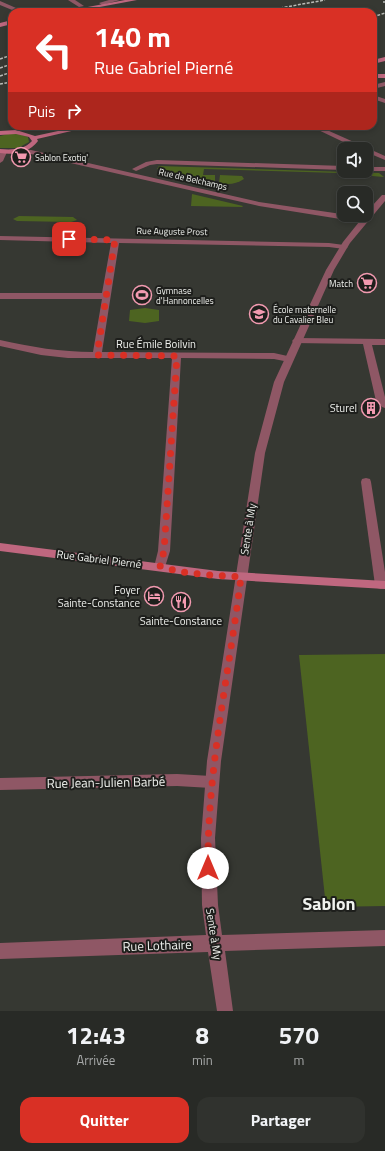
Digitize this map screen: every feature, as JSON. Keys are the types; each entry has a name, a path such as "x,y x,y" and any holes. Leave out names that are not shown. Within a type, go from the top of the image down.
{"main road":[{"path":"80,8 123,0"},
{"path":"80,8 134,0"},
{"path":"2,152 18,151 34,141 75,130"},
{"path":"1,133 22,132 34,141"},
{"name":"Rue Gabriel Pierné","path":"1,547 160,566 168,569 204,574 383,585"}],"street":[{"path":"71,0 80,8"},
{"path":"102,3 117,0"},
{"path":"0,3 12,8"},
{"path":"322,130 349,142"},
{"name":"Rue de Belchamps","path":"34,141 136,169 236,192 287,202 337,208"},
{"name":"Rue de Belchamps","path":"18,151 31,152 230,198 280,208 337,216"},
{"path":"0,161 2,152"},
{"path":"373,153 385,158"},
{"path":"128,174 148,163 156,162 337,168"},
{"path":"373,169 385,169"},
{"path":"230,198 236,192"},
{"name":"Sente à My","path":"373,207 385,197"},
{"name":"Sente à My","path":"224,1011 211,913 208,838 212,782 241,577 263,438 279,382 297,341 330,270 344,247 363,222"},
{"name":"Rue Auguste Prost","path":"0,238 322,245 344,247"},
{"path":"97,355 115,240"},
{"path":"0,296 28,294 106,296"},
{"path":"297,341 385,342"},
{"path":"368,342 381,401 385,405"},
{"name":"Rue Émile Boilvin","path":"0,343 55,354 274,356 289,359"},
{"path":"160,566 164,551 177,356"},
{"path":"366,482 383,585"},
{"name":"Rue Jean-Julien Barbé","path":"0,784 177,780 212,782"},
{"name":"Rue Lothaire","path":"0,951 163,944 385,938"}],"green space":[{"path":"19,134 28,137 29,142 18,148 0,148 0,136"},
{"path":"159,166 337,172 337,173 204,169 203,175 215,175 215,181 213,181 157,169"},
{"path":"373,173 379,173 384,177 373,176"},
{"path":"220,175 242,176 244,179 235,183 223,184 219,183"},
{"path":"192,194 243,206 191,206"},
{"path":"19,216 73,217 77,220 71,222 17,221 13,219"},
{"path":"145,308 159,310 159,321 145,323 129,321 130,310"},
{"path":"385,654 385,906 326,907 299,655"}],"railway":[{"path":"280,8 325,0"},
{"path":"377,16 385,13"},
{"path":"0,59 8,56"},
{"path":"0,68 8,65"},
{"path":"0,76 8,73"},
{"path":"0,84 8,83"}],"place":[{"name":"Sablon Exotiq'","path":"21,157"},
{"name":"Match","path":"367,283"},
{"name":"Gymnase d'Hannoncelles","path":"142,295"},
{"name":"École maternelle du Cavalier Bleu","path":"259,314"},
{"name":"Sturel","path":"371,408"},
{"name":"Foyer Sainte-Constance","path":"154,596"},
{"name":"Sainte-Constance","path":"181,602"}],"district":[{"name":"Sablon","path":"329,903"}],"route":[{"path":"69,239 115,240 97,355 177,356 164,551 160,566 168,569 204,574 241,577 214,761 208,838 208,868"}]}
